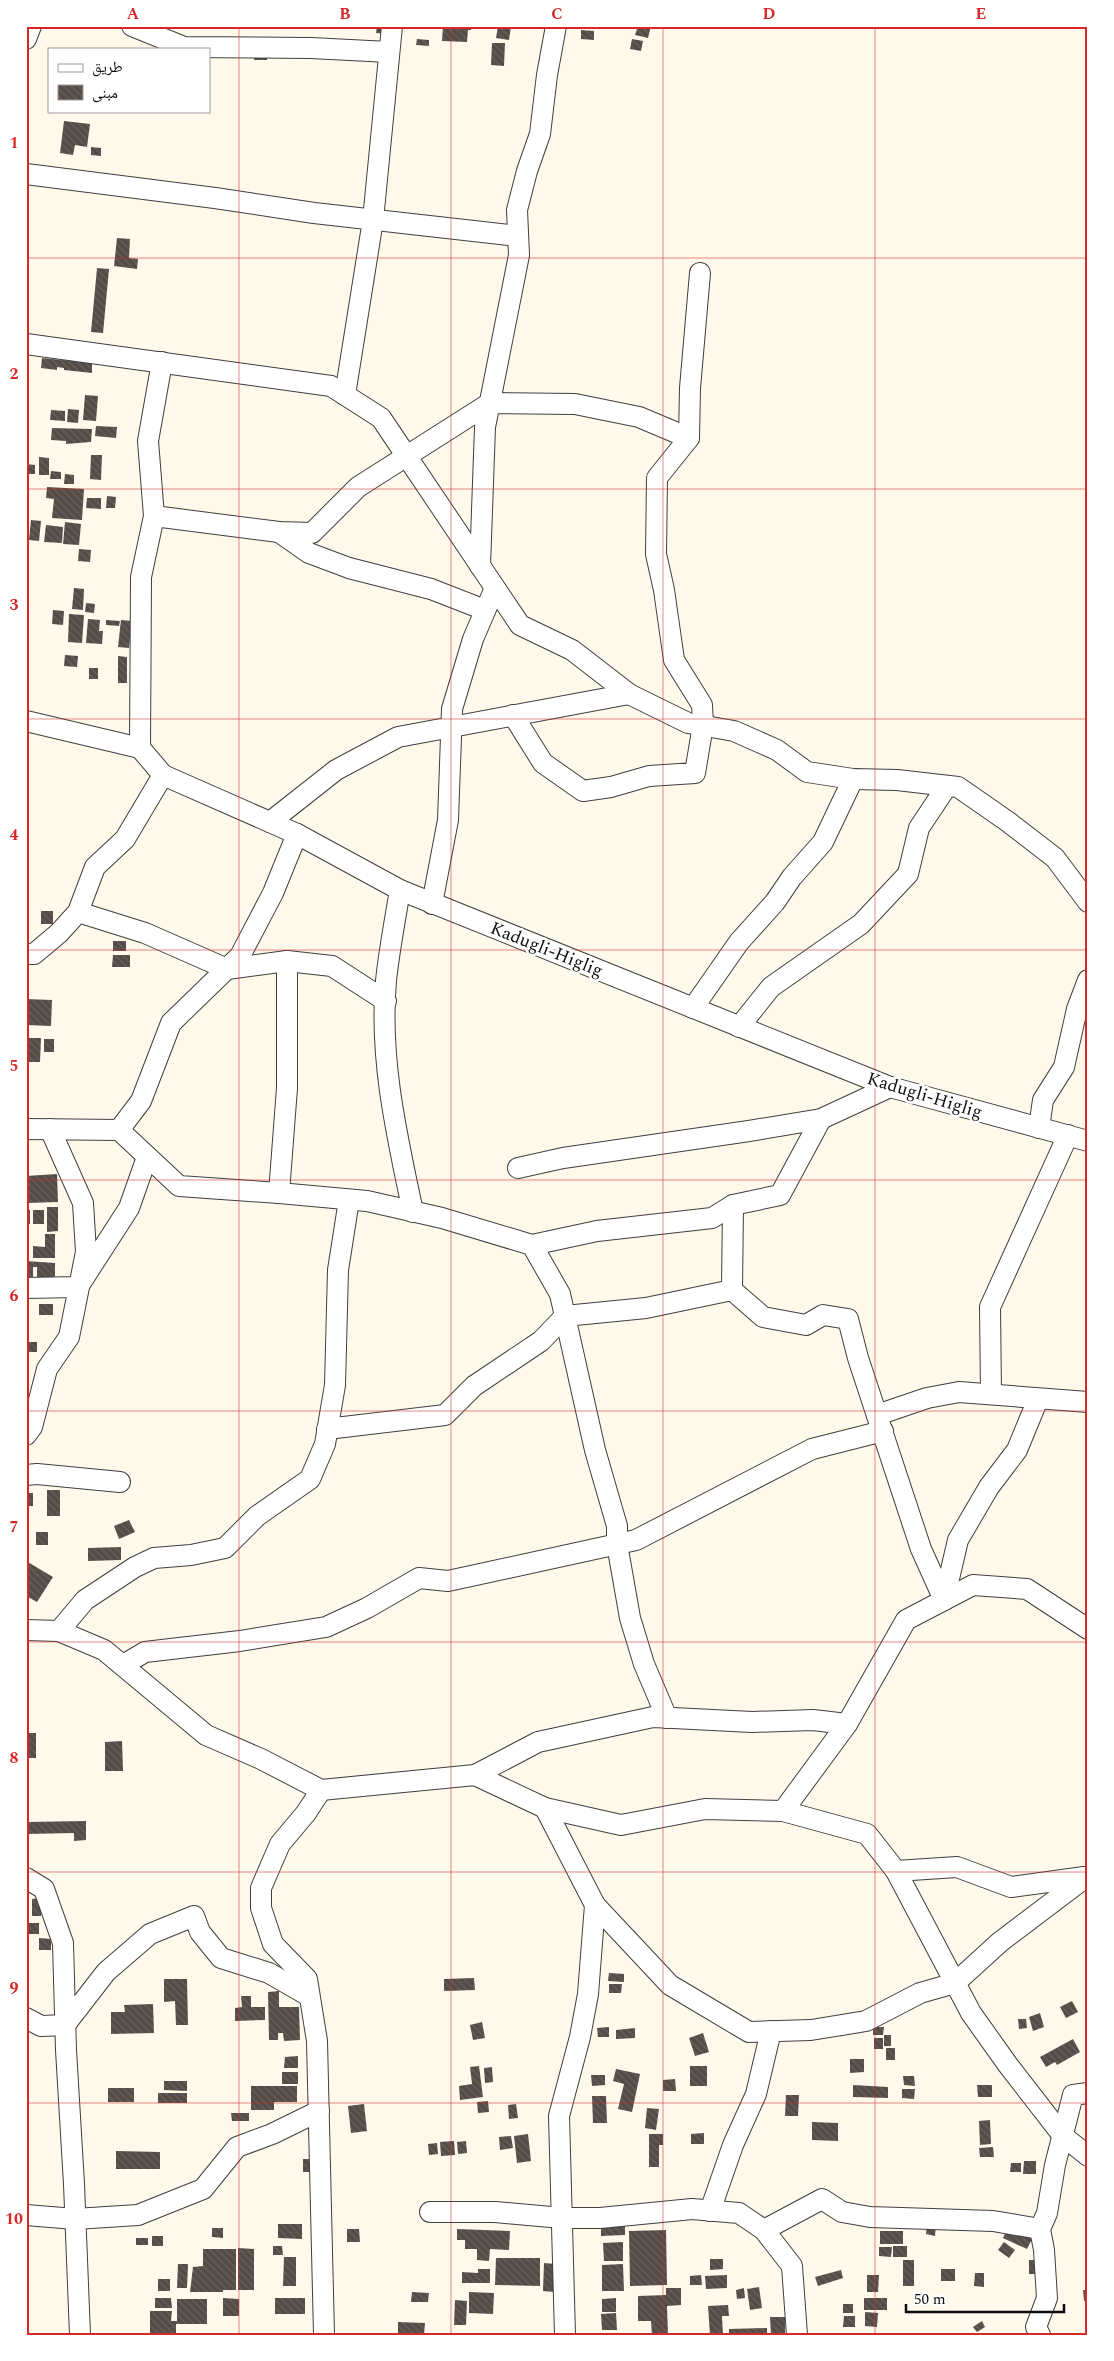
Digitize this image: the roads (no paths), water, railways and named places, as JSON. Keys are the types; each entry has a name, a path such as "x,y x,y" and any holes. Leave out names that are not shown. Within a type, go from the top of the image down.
{"street":[{"path":"26,39 31,26"},
{"path":"132,26 184,47 312,48 390,52"},
{"path":"345,395 373,220 392,26"},
{"path":"480,566 485,426 519,255 517,210 527,171 540,134 547,75 556,26"},
{"path":"26,174 373,220 518,236"},
{"path":"513,714 544,763 583,791 611,787 649,776 695,773 703,726 702,705 674,660 664,590 656,554 658,478 689,438 690,388 700,273"},
{"path":"26,344 331,386 381,418 520,625 572,650 629,694 688,723 734,730 777,750 808,772 853,779 897,780 958,787 1007,821 1055,858 1088,902"},
{"path":"26,721 140,748 141,577 154,516 148,441 162,362"},
{"path":"154,516 279,532 312,533 358,487 490,403 575,404 639,417 689,438"},
{"path":"279,532 308,553 349,568 431,589 485,610"},
{"path":"432,904 448,820 452,709 473,639 495,588"},
{"path":"270,822 336,770 398,737 452,728 513,714 629,694"},
{"name":"Kadugli-Higlig","path":"140,748 163,774 297,834 400,890 432,904 890,1087 1088,1141"},
{"path":"26,954 34,954 59,933 78,912 95,867 125,839 163,774"},
{"path":"693,1008 739,942 775,902 792,877 823,842 853,779"},
{"path":"739,1027 771,987 861,924 908,874 919,828 947,786"},
{"path":"119,1130 142,1101 171,1022 240,956 273,893 297,834"},
{"path":"400,890 386,982 387,1064 393,1113 413,1212"},
{"path":"78,912 145,933 227,969 287,961 332,966 386,1001"},
{"path":"280,1192 287,1088 287,961"},
{"path":"1039,1128 1043,1100 1064,1067 1077,1009 1088,980"},
{"path":"518,1168 563,1158 749,1132 821,1119 890,1087"},
{"path":"26,1129 119,1130 147,1158 180,1186 280,1192 349,1200 442,1218 532,1245 597,1231 712,1218 733,1205 780,1195 821,1119"},
{"path":"26,1435 32,1427 47,1369 69,1337 86,1252 83,1203 50,1129"},
{"path":"991,1394 990,1307 1068,1135"},
{"path":"78,1287 129,1208 147,1158"},
{"path":"59,1632 85,1600 135,1567 154,1558 191,1555 226,1548 257,1516 310,1479 325,1444 335,1385 338,1270 349,1200"},
{"path":"732,1290 733,1205"},
{"path":"532,1245 560,1294 593,1441 617,1526 616,1544 630,1618 644,1664 668,1718"},
{"path":"26,1288 78,1287"},
{"path":"327,1429 445,1415 474,1386 541,1340 565,1316 646,1308 732,1290"},
{"path":"732,1290 763,1316 806,1325 823,1316 848,1319 921,1549 944,1600"},
{"path":"123,1665 144,1652 240,1641 326,1627 367,1608 418,1578 448,1581 636,1540 812,1449 880,1423 926,1398 959,1392 1088,1402"},
{"path":"944,1600 958,1540 989,1487 1018,1450 1038,1399"},
{"path":"26,1475 120,1482"},
{"path":"784,1811 847,1724 906,1620 974,1585 1027,1589 1088,1629"},
{"path":"26,1630 59,1632 104,1650 206,1735 261,1758 321,1790 475,1775 538,1742 653,1717 752,1722 813,1720 847,1724"},
{"path":"475,1775 545,1808 621,1825 706,1809 784,1811 867,1834 896,1871 971,2013 1063,2136 1088,2156"},
{"path":"321,1790 306,1813 280,1844 262,1888 261,1908 273,1944 307,1979 317,2041 324,2335"},
{"path":"545,1808 595,1905 670,1985 749,2032 811,2030 866,2021 920,1993 955,1983 1000,1942 1087,1877"},
{"path":"896,1871 957,1867 1011,1887 1087,1877"},
{"path":"26,1878 44,1889 63,1943 65,2025 80,2335"},
{"path":"565,2335 559,2116 580,2037 588,1994 595,1905"},
{"path":"26,2018 41,2026 65,2025 106,1972 150,1934 194,1916 200,1932 221,1958 269,1973 310,1996"},
{"path":"710,2210 733,2145 756,2094 771,2031"},
{"path":"1040,2335 1036,2327 1047,2298 1044,2250 1040,2229 1047,2213 1055,2165 1072,2095 1088,2093"},
{"path":"26,2215 75,2219 138,2215 203,2189 237,2147 272,2134 319,2111"},
{"path":"764,2230 822,2198 842,2212 870,2218 993,2221 1040,2229"},
{"path":"430,2212 495,2212 562,2218 600,2218 692,2209 739,2213 764,2230 792,2266 797,2335"}]}
